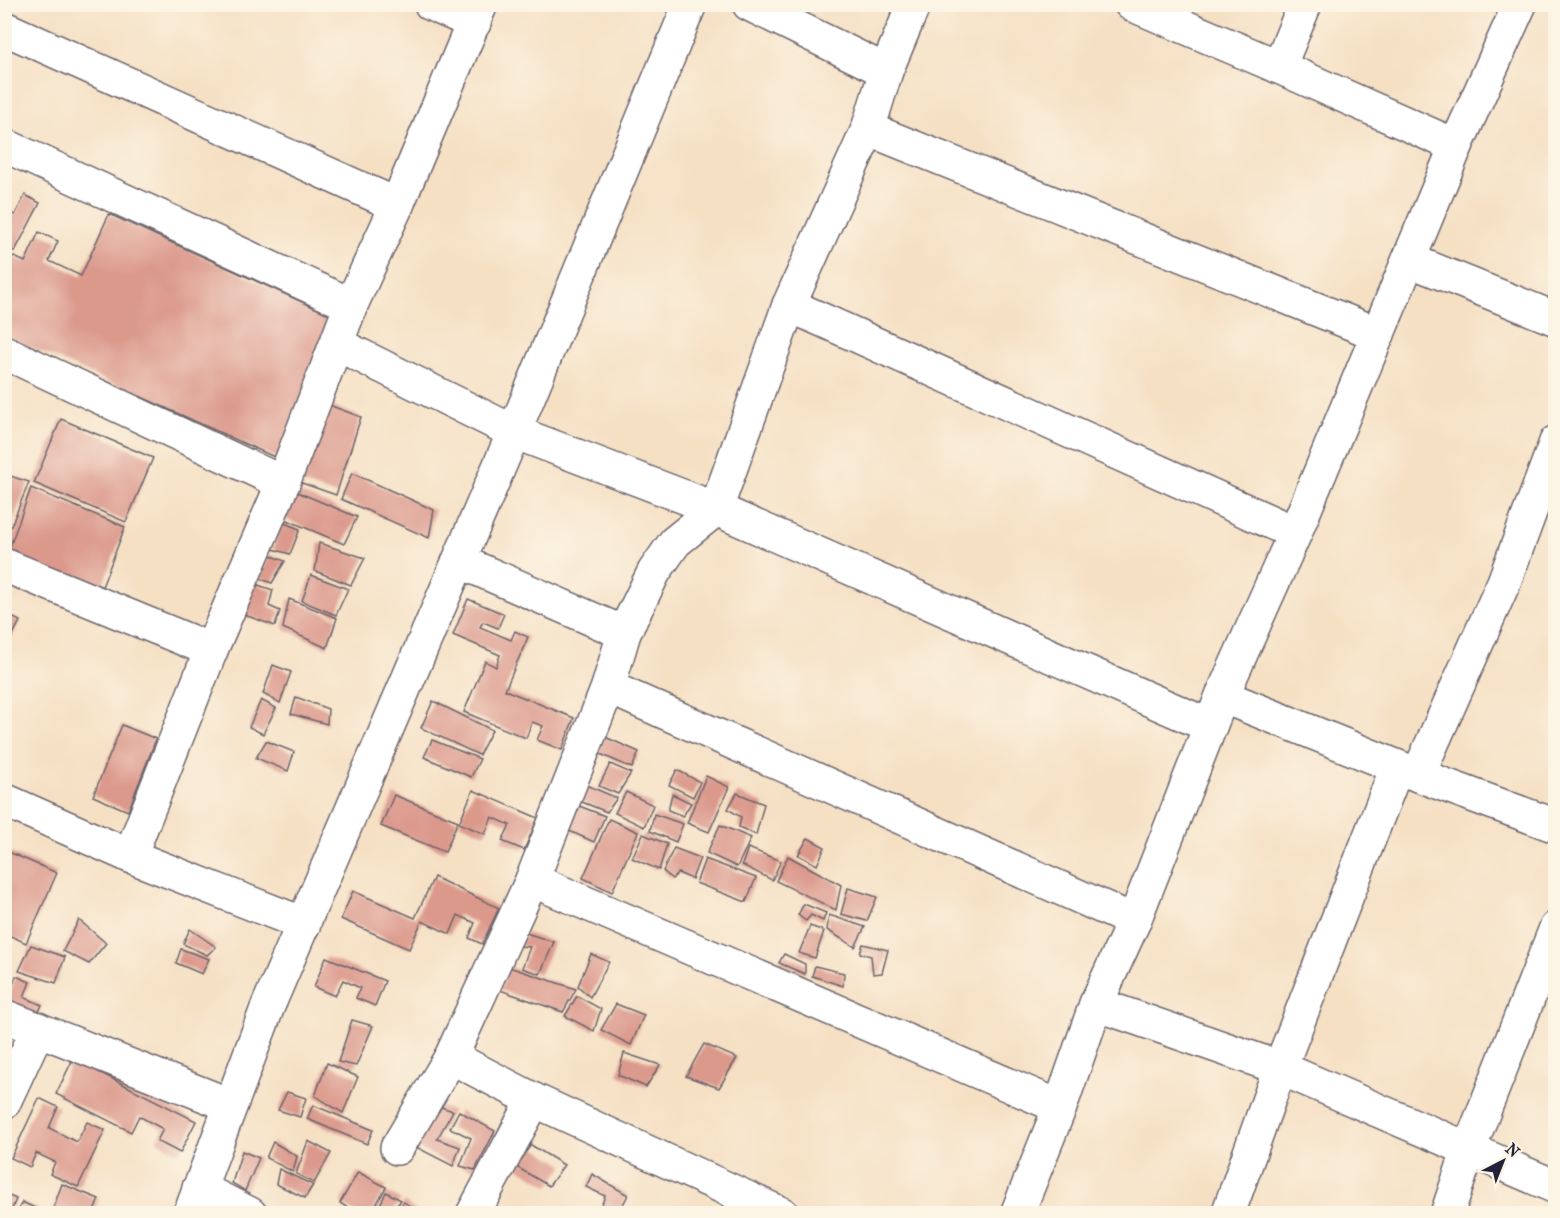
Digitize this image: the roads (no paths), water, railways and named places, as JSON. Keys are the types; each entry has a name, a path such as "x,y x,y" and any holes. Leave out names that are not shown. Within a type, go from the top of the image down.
{"street":[{"path":"130,856 211,650 283,483 351,305 397,205 477,14 430,4"},
{"path":"250,1214 194,1201 268,1006 514,432 690,4"},
{"path":"748,4 886,71"},
{"path":"397,1148 452,1058 532,880 608,687 624,633 654,572 675,542 716,509 789,305 868,129 886,71 914,4"},
{"path":"1131,4 1456,146"},
{"path":"1279,67 1305,4"},
{"path":"1017,1214 1096,1005 1134,921 1216,711 1295,533 1456,146 1520,4"},
{"path":"4,28 397,205"},
{"path":"868,129 1378,334"},
{"path":"4,145 351,305"},
{"path":"1409,260 1556,319"},
{"path":"789,305 1295,533"},
{"path":"337,344 514,432 716,509 1216,711 1408,771 1556,826"},
{"path":"4,352 283,483"},
{"path":"1228,1214 1280,1068 1408,771 1504,582 1556,442"},
{"path":"459,561 624,633"},
{"path":"4,565 211,650"},
{"path":"608,687 1134,921"},
{"path":"4,800 130,856 304,924"},
{"path":"532,880 1059,1107"},
{"path":"1447,1214 1469,1149 1556,928"},
{"path":"1096,1005 1280,1068 1556,1187"},
{"path":"4,1016 230,1105"},
{"path":"4,1102 38,1029"},
{"path":"452,1058 534,1100 782,1214"},
{"path":"473,1214 534,1100"}]}
